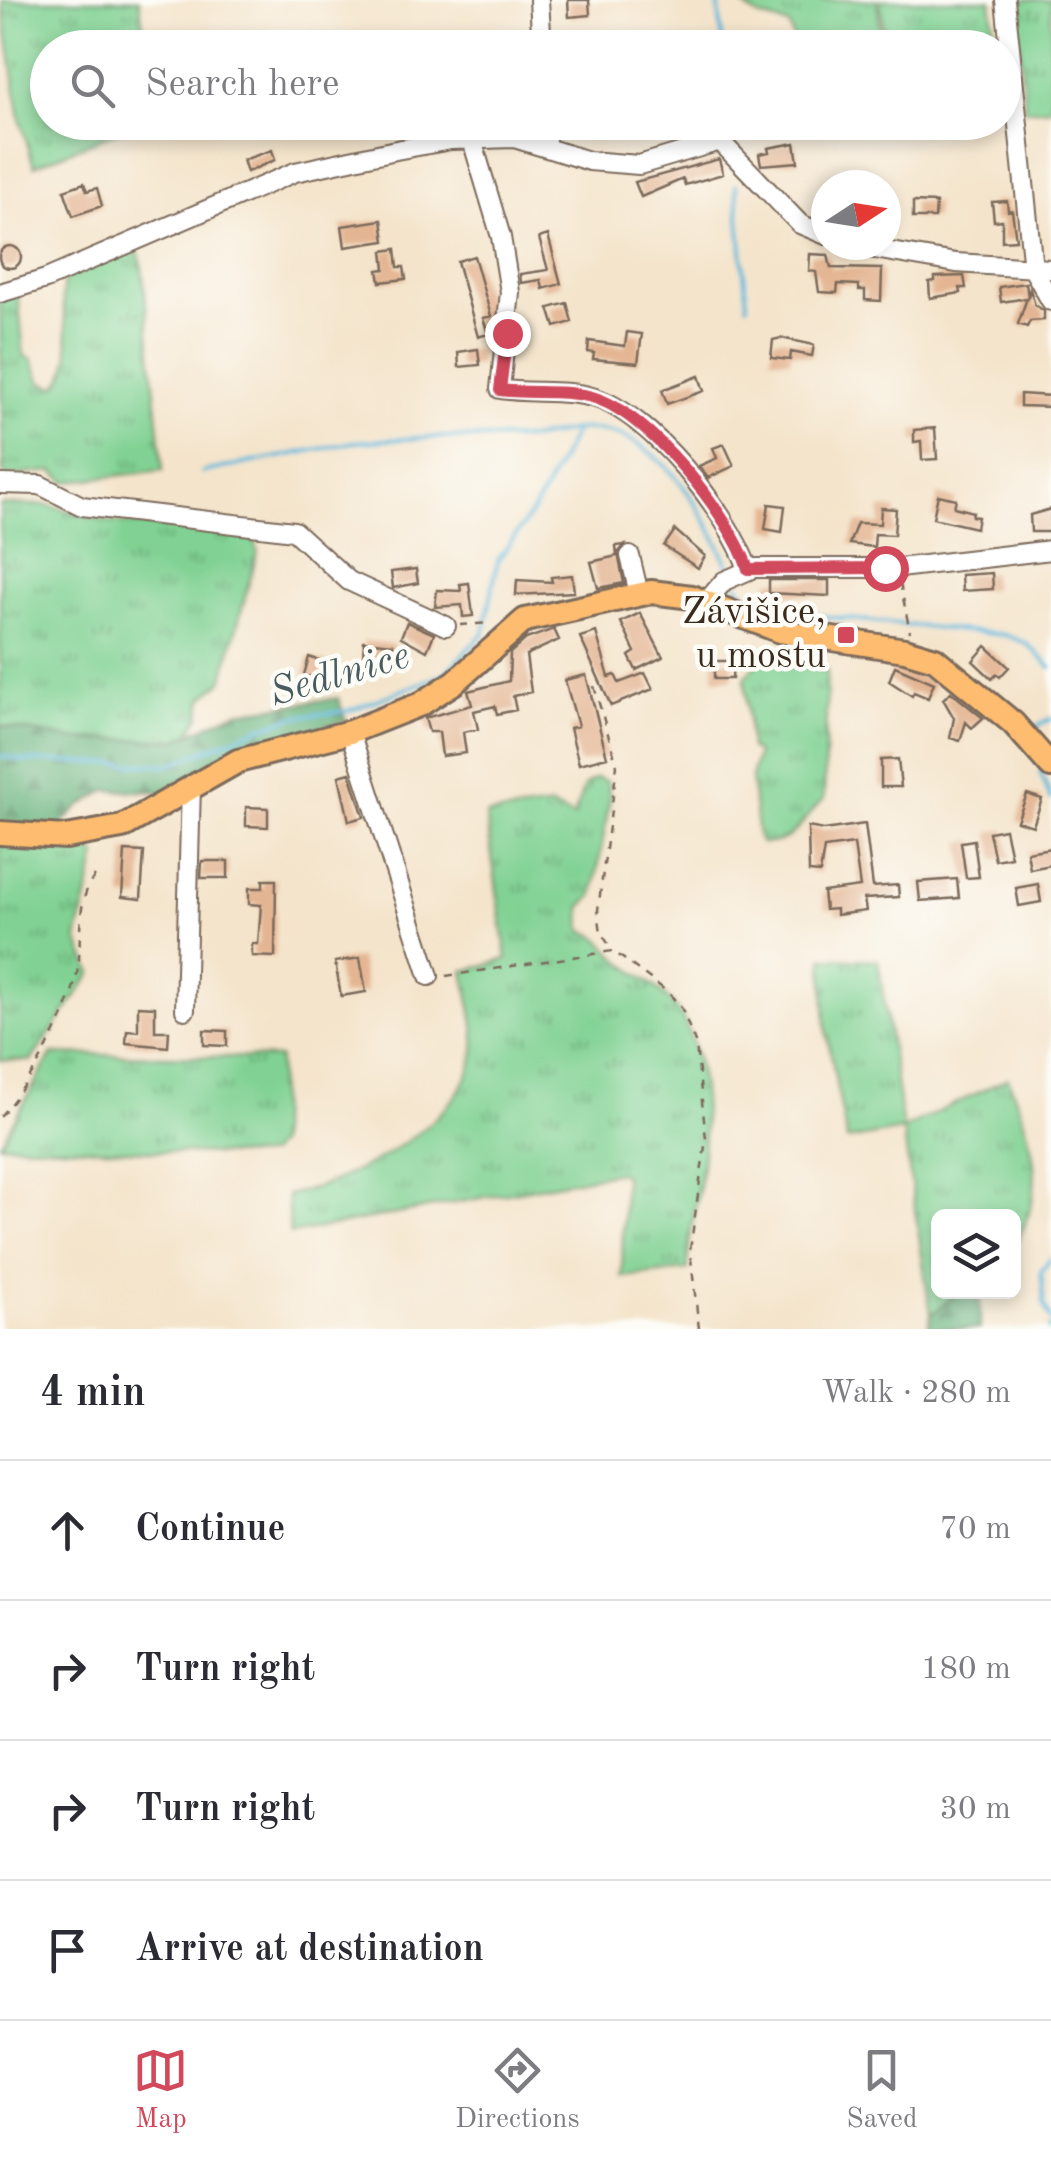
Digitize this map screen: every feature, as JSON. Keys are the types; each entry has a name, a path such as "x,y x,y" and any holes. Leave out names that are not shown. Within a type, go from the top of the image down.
{"main road":[{"path":"0,833 55,838 105,831 144,816 191,784 250,756 350,732 444,690 525,620 639,594 670,592 712,594 780,631 906,650 935,659 1026,736 1051,766"}],"street":[{"path":"539,0 541,30"},
{"path":"1005,0 1009,30"},
{"path":"1021,116 1042,269 1051,301"},
{"path":"0,293 46,279 295,172 396,150 472,140 501,237 510,292 500,390 592,397 654,432 698,488 745,570"},
{"path":"522,140 588,161 639,165 720,141 800,224 811,228"},
{"path":"546,140 546,146"},
{"path":"901,255 1042,269"},
{"path":"0,484 40,485 82,506 294,531 349,581 446,626"},
{"path":"712,594 745,570 916,566 1051,550"},
{"path":"630,556 639,594"},
{"path":"350,732 429,976"},
{"path":"185,1010 191,784"}],"path":[{"path":"910,634 908,612 900,600 900,583 902,576 917,574 916,566"},
{"path":"470,624 498,623"},
{"path":"594,686 617,765 598,910 601,933 613,950 669,993 682,1010 696,1045 706,1138 690,1250 699,1329"},
{"path":"0,1116 68,1009 86,896 95,876"},
{"path":"429,976 613,950"}],"green space":[{"path":"2,0 139,0 143,30 30,30 30,140 96,140 34,166 20,119"},
{"path":"735,0 877,0 880,30 791,30 789,25 758,16"},
{"path":"880,0 991,0 994,30 884,30"},
{"path":"1016,0 1051,0 1051,108 1025,110"},
{"path":"134,250 139,254 143,274 163,470 66,482 53,471 8,476 3,473 0,300 18,294 24,356 32,359 41,382 55,387 67,365 65,278"},
{"path":"0,505 47,505 109,522 252,534 258,550 222,681 203,698 200,716 188,736 143,745 118,745 0,726"},
{"path":"764,656 827,671 824,799 783,840 762,843 758,838 751,778 757,753 750,749 745,677"},
{"path":"338,698 346,721 238,746 163,792 107,790 79,807 59,827 0,823 0,726 71,739 176,740 237,712"},
{"path":"596,778 607,782 610,799 593,896 581,907 582,930 601,941 670,1001 685,1024 699,1067 704,1137 688,1270 622,1277 624,1175 619,1172 290,1234 287,1195 339,1179 395,1149 444,1110 472,1064 473,1018 464,971 507,959 486,815 551,806 574,817 584,786"},
{"path":"0,844 88,847 97,856 77,939 92,973 31,1061 0,1060"},
{"path":"823,958 878,960 903,1129 1008,1078 1034,1163 1032,1203 1021,1231 1021,1209 931,1209 931,1299 950,1299 931,1315 903,1130 847,1140 826,1029"},
{"path":"52,1054 279,1058 278,1143 269,1154 257,1156 0,1144"},
{"path":"950,1299 980,1299 980,1329 928,1329 931,1315"}],"building":[{"path":"568,0 589,0 590,15 569,17"},
{"path":"795,143 798,162 761,165 759,154 769,152 768,148"},
{"path":"272,150 275,160 247,172 243,160"},
{"path":"719,159 723,174 685,185 683,179 641,197 635,182"},
{"path":"84,183 87,191 97,188 102,206 73,216 64,190"},
{"path":"1007,201 1016,240 1002,241 1002,220 994,221 992,202"},
{"path":"913,202 936,203 935,218 913,218"},
{"path":"382,220 385,241 345,247 342,226"},
{"path":"548,235 561,284 543,289 541,280 521,283 520,274 548,270 539,238"},
{"path":"10,246 18,249 18,265 10,268 2,265 -1,257 2,249"},
{"path":"396,249 398,267 404,267 406,279 380,282 378,270 385,269 383,251"},
{"path":"810,254 811,260 829,260 831,268 882,269 881,301 865,300 865,290 859,290 859,285 838,284 837,293 819,292 816,272 809,271"},
{"path":"474,256 491,316 483,318 488,334 478,337 457,261"},
{"path":"964,276 966,288 960,288 961,293 930,298 929,282 935,281 935,277"},
{"path":"1026,283 1028,297 1030,289 1035,305 1044,311 1044,320 1030,321 1027,327 1018,324 1027,298 1001,302 999,287"},
{"path":"567,303 572,322 555,327 549,308"},
{"path":"627,332 642,334 638,363 593,359 594,353 588,352 589,341 625,346"},
{"path":"773,340 814,345 812,356 791,352 790,360 771,358"},
{"path":"478,349 480,365 459,367 458,352"},
{"path":"699,376 704,391 667,404 662,390"},
{"path":"1020,394 1051,396 1051,407 1020,406"},
{"path":"935,428 937,459 922,460 921,441 914,442 914,430"},
{"path":"724,444 734,466 708,478 699,466 717,458 713,448"},
{"path":"938,495 956,499 954,507 973,512 972,516 978,517 976,528 933,518"},
{"path":"769,504 785,506 782,532 765,529"},
{"path":"881,508 896,509 894,535 875,534 874,547 849,544 857,523 880,524"},
{"path":"1051,509 1051,532 1031,532 1030,515"},
{"path":"675,530 705,556 698,568 664,546"},
{"path":"625,545 618,553 624,583 598,588 591,562 617,556 616,546"},
{"path":"416,569 418,583 393,588 391,572"},
{"path":"992,573 993,589 962,591 961,575"},
{"path":"572,575 574,592 516,595 517,580 552,582 551,577"},
{"path":"769,580 829,580 829,596 769,593"},
{"path":"469,583 473,616 463,617 462,605 435,607 437,590 461,591 460,584"},
{"path":"640,613 663,657 636,670 629,656 635,652 621,622"},
{"path":"407,622 434,634 427,651 401,637"},
{"path":"554,629 559,640 526,655 531,692 513,696 516,710 497,714 495,706 474,711 478,729 463,732 466,753 442,756 439,732 429,732 425,718 472,705 468,691 509,681 510,653 526,639"},
{"path":"596,632 609,677 615,675 619,683 645,673 653,689 611,706 580,637"},
{"path":"364,641 393,644 394,657 363,657"},
{"path":"986,646 1009,667 1000,677 997,674 992,679 973,661"},
{"path":"309,657 344,668 340,685 304,675"},
{"path":"714,661 733,661 732,679 714,679"},
{"path":"895,666 934,683 928,698 914,692 912,696 889,681"},
{"path":"586,675 607,757 579,764 570,728 578,726 565,680"},
{"path":"951,692 983,718 972,728 966,722 960,741 950,738 954,718 943,699"},
{"path":"898,759 901,787 881,787 881,760"},
{"path":"350,773 364,817 349,821 339,776"},
{"path":"1027,794 1042,799 1033,826 1017,821"},
{"path":"246,807 268,808 268,827 246,826"},
{"path":"865,824 873,887 898,885 899,897 864,899 866,911 836,915 836,909 825,910 823,892 860,887 854,844 824,848 820,873 809,872 808,827 824,830"},
{"path":"1005,829 1011,857 995,860 989,832"},
{"path":"974,840 979,877 966,878 961,842"},
{"path":"1051,848 1051,865 1030,869 1027,852"},
{"path":"125,851 144,852 141,899 122,897"},
{"path":"202,861 228,861 228,878 201,878"},
{"path":"957,879 959,898 920,901 918,882"},
{"path":"263,880 276,880 275,957 252,956 252,944 258,944 261,905 249,904 249,888 263,888"},
{"path":"1038,884 1041,902 1019,906 1016,888"},
{"path":"360,958 366,992 341,996 335,962"},
{"path":"138,1006 155,1007 155,1031 169,1031 168,1047 126,1043 127,1030 138,1031"},
{"path":"204,1030 227,1031 227,1046 204,1045"}],"waterway":[{"path":"718,0 721,30"},
{"path":"736,185 747,305"},
{"path":"203,472 354,442 435,437 530,439 574,430"},
{"name":"Sedlnice","path":"0,756 27,761 170,765 259,728 293,717 348,711 444,674 484,633 498,560 535,508 576,430 604,431 653,454 691,497 731,571"},
{"name":"Sedlnice","path":"737,584 748,600 782,612 1005,635 1026,643 1051,667"},
{"path":"1031,730 1051,719"},
{"path":"1040,771 1051,799"},
{"path":"1051,1259 1041,1271 1044,1305 1051,1320"}],"place":[{"name":"Závišice, u mostu","path":"846,635"}],"route":[{"path":"507,333 500,390 592,397 654,432 673,452 708,503 748,569 885,568"}]}
